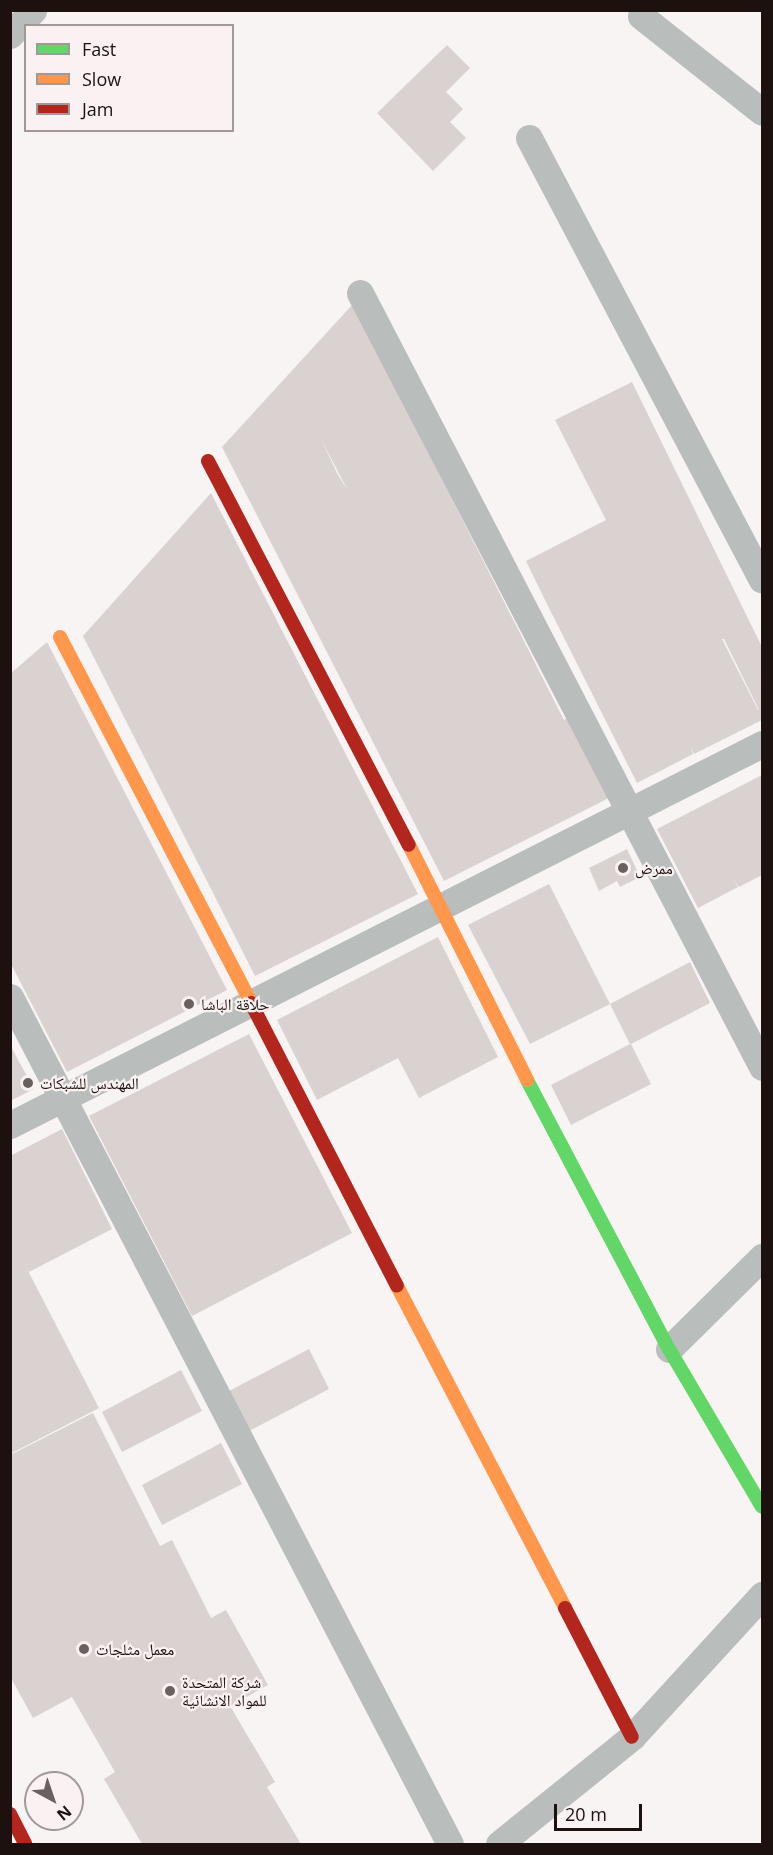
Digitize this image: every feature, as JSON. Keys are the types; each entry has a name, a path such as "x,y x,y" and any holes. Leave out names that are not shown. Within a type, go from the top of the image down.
{"street":[{"path":"10,35 33,10"},
{"path":"641,16 762,112"},
{"path":"529,138 762,579"},
{"path":"360,292 762,1067"},
{"path":"208,461 441,907 544,1115 669,1349 762,1508"},
{"path":"60,637 632,1737"},
{"path":"10,1125 762,744"},
{"path":"10,998 64,1098 450,1845"},
{"path":"669,1349 762,1257"},
{"path":"500,1845 632,1737 762,1594"},
{"path":"10,1814 26,1845"}],"building":[{"path":"447,45 470,68 446,92 463,109 450,122 466,138 433,171 377,113"},
{"path":"353,304 564,720 569,717 609,798 444,881 222,447","holes":["321,439 348,491 337,473"]},
{"path":"632,382 762,647 762,720 694,754 691,747 693,754 637,783 526,561 606,520 555,420","holes":["722,639 724,639 759,710"]},
{"path":"211,493 418,894 255,976 83,636"},
{"path":"47,642 227,990 67,1072 10,962 10,674"},
{"path":"762,775 762,875 739,887 733,879 738,887 698,908 657,829"},
{"path":"627,849 640,877 620,887 617,881 599,891 589,868"},
{"path":"549,884 610,1004 530,1044 468,925"},
{"path":"438,937 498,1057 419,1098 398,1058 317,1100 277,1020"},
{"path":"690,962 710,1003 631,1044 651,1084 571,1125 551,1085 630,1044 610,1004"},
{"path":"249,1034 352,1233 192,1316 89,1116"},
{"path":"10,1045 34,1089 10,1101"},
{"path":"62,1129 112,1229 29,1272 24,1263 99,1408 10,1454 10,1156"},
{"path":"309,1349 329,1389 249,1431 229,1391"},
{"path":"181,1370 202,1411 122,1452 102,1412"},
{"path":"93,1413 160,1546 172,1540 211,1618 226,1610 268,1685 230,1706 275,1782 267,1787 301,1844 142,1844 104,1779 115,1772 72,1697 33,1718 10,1676 10,1455"},
{"path":"221,1443 242,1484 162,1525 142,1485"}],"traffic: fast":[{"path":"527,1080 669,1349 762,1507"}],"traffic: slow":[{"path":"60,637 251,1003"},
{"path":"409,845 527,1080"},
{"path":"397,1286 565,1608"}],"traffic: jam":[{"path":"208,461 409,845"},
{"path":"251,1003 397,1286"},
{"path":"565,1608 632,1737"},
{"path":"10,1814 25,1844"}],"place":[{"name":"ممرض","path":"623,868"},
{"name":"حلاقة الباشا","path":"189,1004"},
{"name":"المهندس للشبكات","path":"28,1083"},
{"name":"معمل مثلجات","path":"84,1649"},
{"name":"شركة المتحدة للمواد الانشائية","path":"170,1691"}]}
